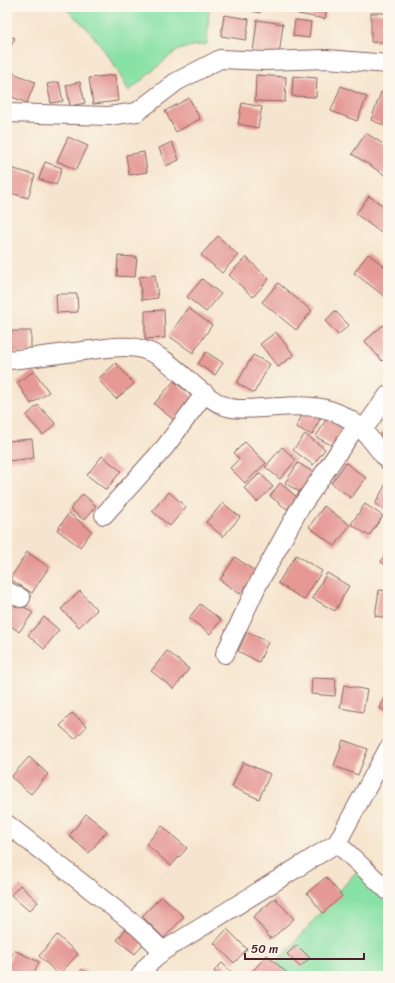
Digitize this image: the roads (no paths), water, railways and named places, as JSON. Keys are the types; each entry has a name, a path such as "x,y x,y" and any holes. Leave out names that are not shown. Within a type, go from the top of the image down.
{"street":[{"path":"7,113 109,116 137,112 176,82 220,59 265,61 327,59 388,64"},
{"path":"7,360 109,348 136,347 158,354 204,393 228,407 248,409 307,405 329,408 360,427 388,461"},
{"path":"104,515 165,447 204,393"},
{"path":"225,654 257,586 298,511 360,427 388,395"},
{"path":"140,976 146,967 163,951 337,843 388,749"},
{"path":"7,824 138,927 163,951"},
{"path":"337,843 388,891"}]}
